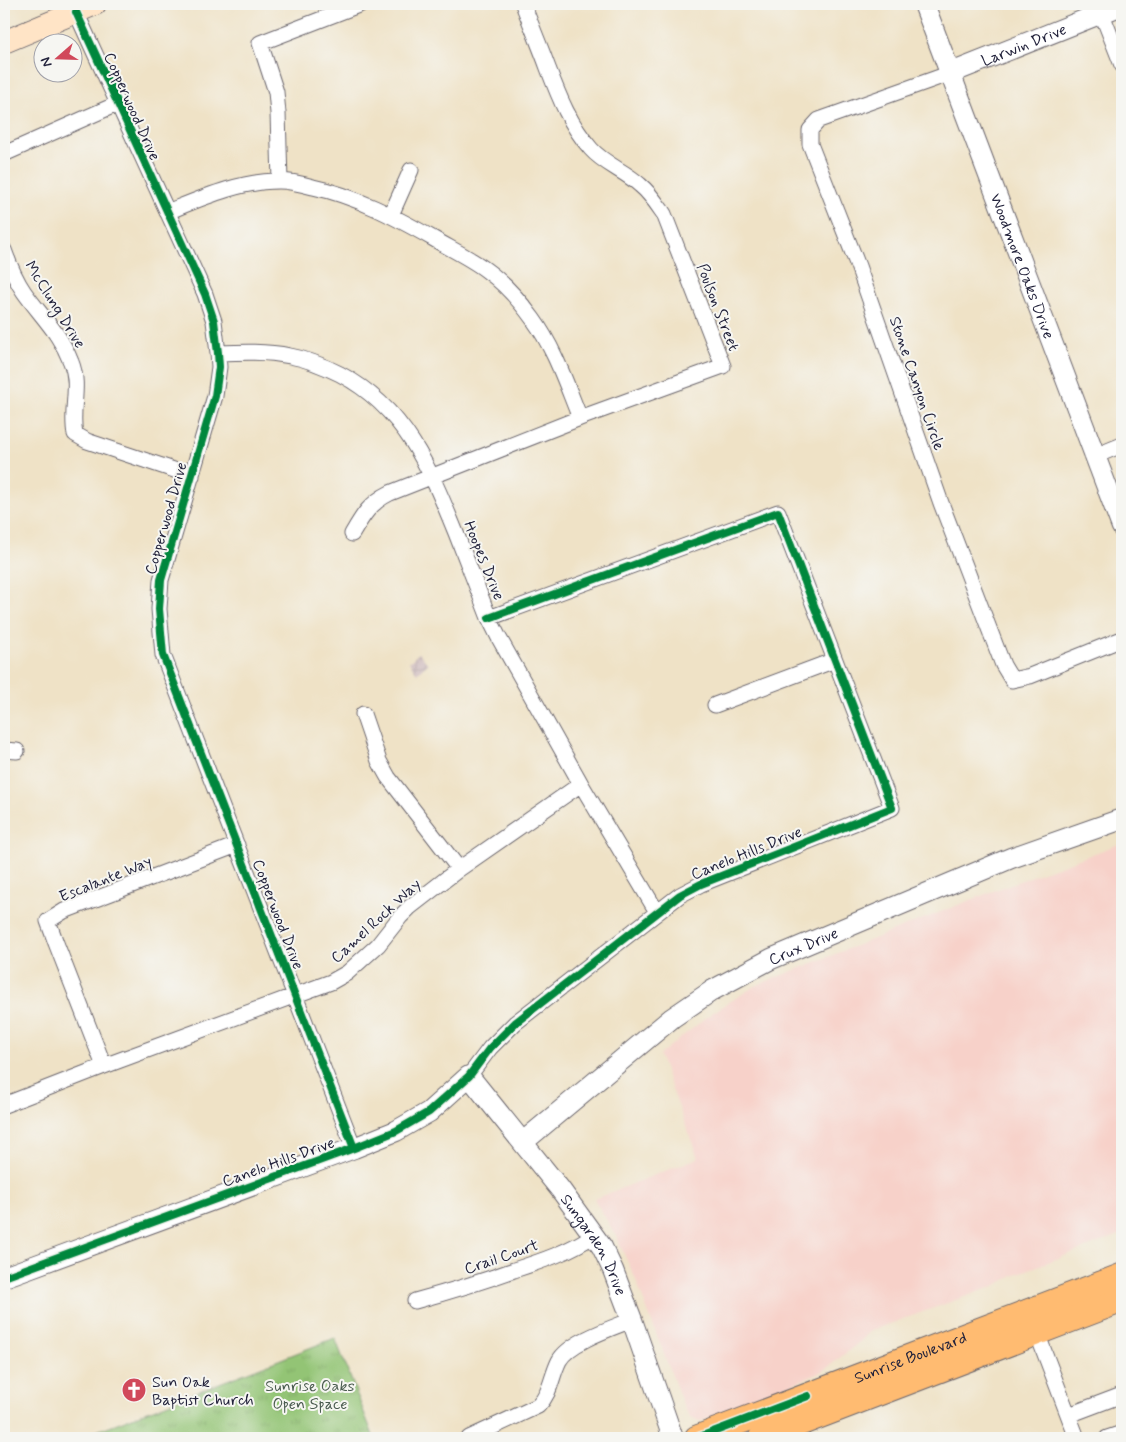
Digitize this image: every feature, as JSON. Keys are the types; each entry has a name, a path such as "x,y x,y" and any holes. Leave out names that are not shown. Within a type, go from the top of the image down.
{"main road":[{"path":"4,42 85,8"},
{"name":"Sunrise Boulevard","path":"697,1438 1122,1276"},
{"name":"Sunrise Boulevard","path":"761,1438 1122,1300"}],"street":[{"path":"280,181 276,92 260,43 361,4"},
{"name":"Poulson Street","path":"352,534 370,506 390,493 580,418 723,366 664,214 652,197 640,185 606,162 582,138 570,120 558,93 523,4"},
{"name":"Woodmore Oaks Drive","path":"924,4 1122,527"},
{"name":"Larwin Drive","path":"951,73 1100,8 1122,5"},
{"name":"Copperwood Drive","path":"85,8 117,104 205,294 214,320 218,353 219,367 215,396 161,580 159,609 163,654 354,1148"},
{"path":"1100,8 1122,65"},
{"name":"Stone Canyon Circle","path":"951,73 819,120 810,130 810,144 858,266 941,503 1002,664 1012,680 1030,676 1122,639"},
{"path":"4,154 117,104"},
{"path":"391,215 412,170"},
{"path":"167,212 236,187 280,181 301,184 349,197 391,215 486,270 503,285 532,318 545,338 557,361 580,418"},
{"name":"McClung Drive","path":"4,250 10,267 23,291 49,322 72,364 76,386 72,422 75,434 87,441 192,476"},
{"name":"Hoopes Drive","path":"218,353 262,352 292,356 330,369 348,378 380,402 407,432 432,476 489,618 499,638 656,912"},
{"path":"1095,456 1122,445"},
{"name":"Canelo Hills Drive","path":"4,1275 354,1148 396,1130 429,1112 470,1076 490,1048 515,1023 680,895 701,884 892,808 778,512 489,618"},
{"path":"715,705 835,660"},
{"path":"363,714 379,761 388,777 459,869"},
{"name":"Camel Rock Way","path":"4,1105 331,982 347,973 378,945 410,907 459,869 564,794 581,784"},
{"name":"Crux Drive","path":"523,1142 672,1018 713,990 742,974 771,959 1011,858 1122,819"},
{"name":"Escalante Way","path":"104,1066 48,921 64,911 237,845"},
{"name":"Sungarden Drive","path":"470,1076 523,1142 602,1247 632,1320 673,1438"},
{"name":"Crail Court","path":"415,1301 466,1287 557,1255 577,1246 594,1234"},
{"path":"470,1438 538,1406 545,1399 559,1360 568,1350 581,1342 632,1320"},
{"path":"1037,1333 1077,1438"},
{"path":"1069,1415 1122,1395"},
{"path":"1107,1438 1122,1434"}],"shaded area":[{"path":"419,653 428,664 417,673 409,662"},
{"path":"1122,843 1122,1234 1019,1273 992,1287 870,1331 862,1340 822,1372 702,1421 692,1419 685,1410 636,1280 614,1232 594,1199 698,1158 659,1055 712,1013 755,986 1006,886"}],"green space":[{"name":"Sunrise Oaks Open Space","path":"335,1338 374,1438 79,1438"}],"cycle path":[{"path":"76,12 205,294 214,321 219,367 215,396 161,580 159,609 163,655 354,1148"},
{"path":"4,1277 396,1131 429,1112 469,1076 490,1048 515,1023 680,895 701,884 892,808 778,512 489,618"},
{"path":"697,1438 808,1396"}],"place":[{"name":"Sun Oak Baptist Church","path":"134,1390"}]}
